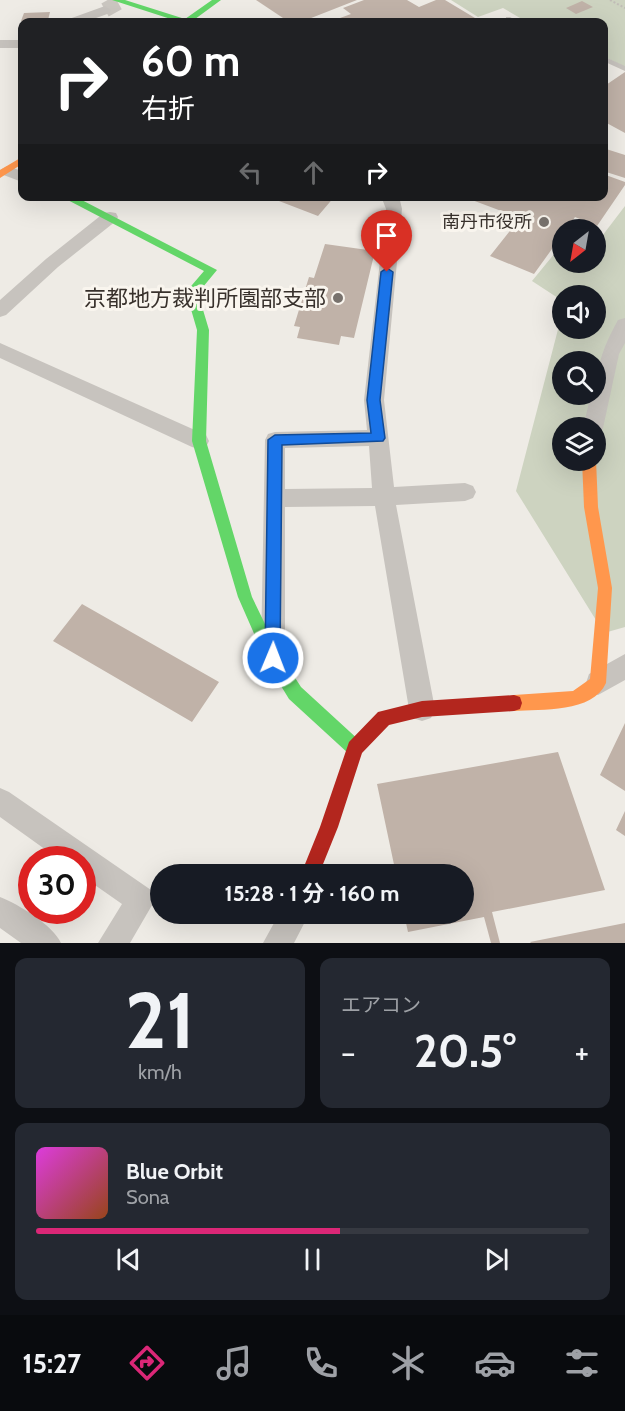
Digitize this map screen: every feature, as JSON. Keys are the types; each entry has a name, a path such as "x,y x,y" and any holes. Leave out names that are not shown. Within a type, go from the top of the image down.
{"street":[{"path":"116,0 174,18"},
{"path":"192,18 217,0"},
{"path":"84,18 105,10"},
{"path":"0,44 18,44"},
{"path":"4,173 18,163"},
{"path":"76,201 211,270 192,292 203,330 199,441 244,597 273,658 295,693 355,748"},
{"path":"393,201 394,209 374,400 384,497 422,709"},
{"path":"0,310 52,263 110,217"},
{"path":"596,417 610,354 625,325"},
{"path":"0,350 199,441"},
{"path":"273,658 275,440 378,438"},
{"path":"589,471 591,507 606,588 598,683"},
{"path":"276,498 384,497 465,492"},
{"path":"314,864 355,748 384,718 422,709 576,699 625,666"},
{"path":"2,807 141,900 113,943"},
{"path":"0,911 46,943"},
{"path":"278,943 289,924"}],"lane":[{"path":"608,60 625,69"}],"path":[{"path":"610,0 625,8"}],"green space":[{"path":"451,0 625,0 625,67 608,58 608,18 520,18 503,8 478,17"},
{"path":"625,206 625,627 604,633 516,491 552,352 552,405 606,405 606,351 552,351 556,339 606,339 606,285 552,285 552,294 532,281 552,257 552,273 606,273 606,231"}],"building":[{"path":"256,0 357,0 311,18 283,18"},
{"path":"364,0 407,0 419,7 436,0 445,0 475,18 340,18 351,14 343,8"},
{"path":"582,1 593,7 576,14 566,8"},
{"path":"50,12 48,18 22,18 24,13"},
{"path":"625,72 625,133 608,124 608,84"},
{"path":"608,150 625,155 625,178 608,173"},
{"name":"南丹市役所","path":"608,176 625,182 602,219 575,217 574,219 552,219 552,249 534,274 490,256 520,218 475,201 608,201"},
{"path":"279,201 331,201 318,216"},
{"path":"325,244 375,251 354,338 341,336 339,345 297,338 300,327 294,326 309,277 314,278"},
{"path":"82,604 219,682 192,722 53,641"},
{"path":"625,723 625,791 600,775"},
{"path":"558,752 605,890 492,912 500,943 491,943 484,917 474,919 474,864 394,864 377,784"},
{"path":"625,811 625,836 616,830"},
{"path":"625,923 625,943 530,942"},
{"path":"406,924 449,924 408,932"}],"tunnel":[{"path":"105,10 123,0"}],"traffic: fast":[{"path":"116,0 174,18"},
{"path":"192,18 217,0"},
{"path":"75,201 211,270 192,292 203,330 199,441 245,597 273,658 295,693 355,748"}],"traffic: slow":[{"path":"0,175 18,163"},
{"path":"514,703 576,699 598,683 605,588 591,507 589,471"}],"traffic: jam":[{"path":"314,864 355,748 384,718 422,709 514,703"}],"place":[{"name":"南丹市役所","path":"544,222"},
{"name":"京都地方裁判所園部支部","path":"338,298"}],"route":[{"path":"273,658 275,440 378,438 374,400 387,272"}]}
